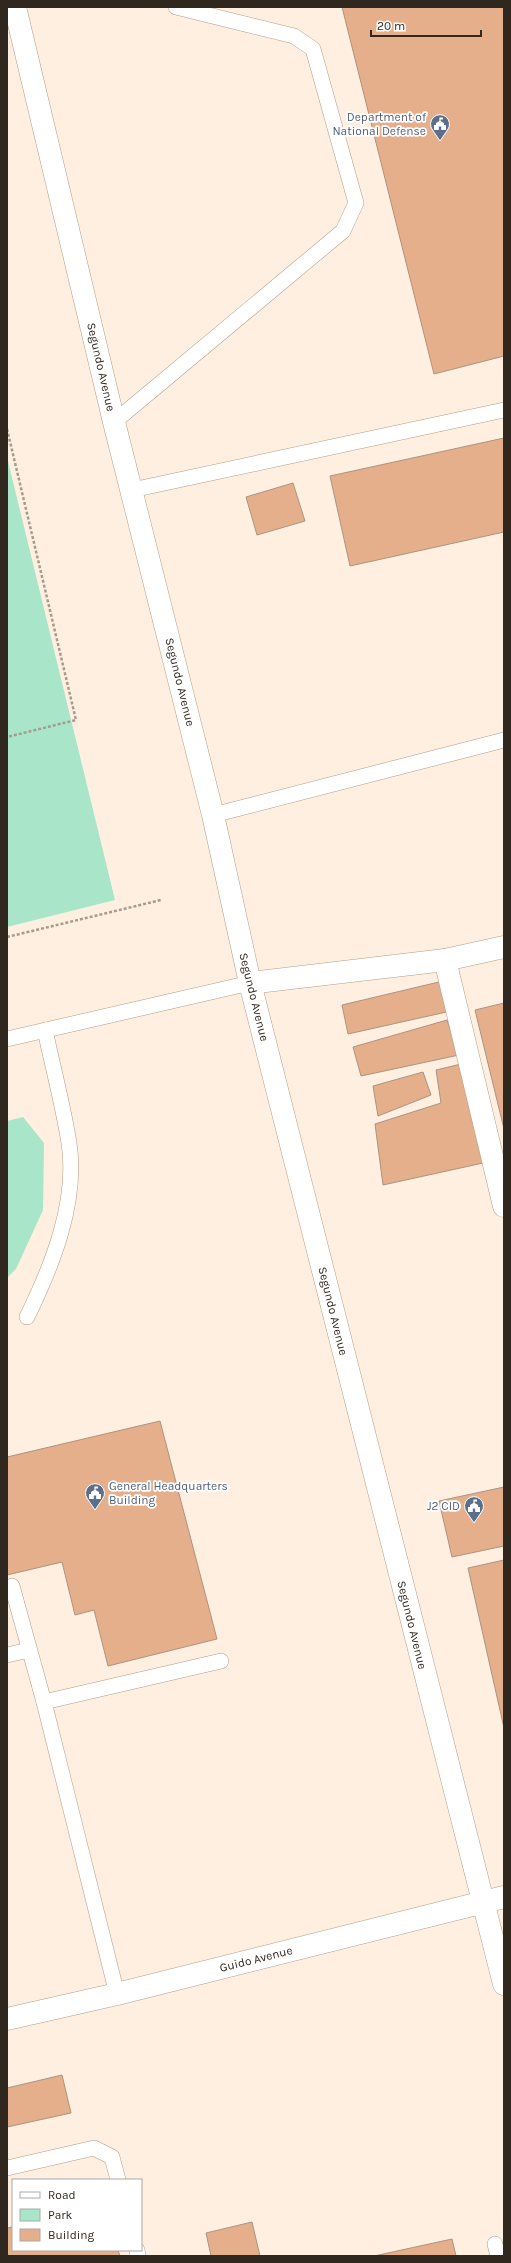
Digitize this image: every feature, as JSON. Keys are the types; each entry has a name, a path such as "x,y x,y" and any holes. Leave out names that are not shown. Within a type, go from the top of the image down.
{"street":[{"name":"Segundo Avenue","path":"15,7 114,422 213,815 250,983 504,1984"},
{"path":"250,983 445,960 504,947"},
{"path":"445,960 504,1206"},
{"name":"Guido Avenue","path":"7,2019 117,1994 504,1897"}],"lane":[{"path":"114,422 343,231 356,203 312,49 294,36 176,7"},
{"path":"132,490 504,410"},
{"path":"213,815 504,740"},
{"path":"7,1039 250,983"},
{"path":"27,1317 42,1287 60,1231 70,1188 69,1144 45,1030"},
{"path":"12,1586 44,1702 117,1994"},
{"path":"7,1655 29,1650"},
{"path":"44,1702 221,1661"},
{"path":"7,2168 94,2148 112,2157 118,2179"}],"path":[{"path":"7,429 76,720 7,737"},
{"path":"7,937 161,900"}],"green space":[{"path":"7,457 115,900 7,927"},
{"path":"23,1117 44,1143 43,1210 16,1269 7,1278 7,1121"}],"building":[{"name":"Department of National Defense","path":"342,7 504,7 504,356 434,374"},
{"path":"504,438 504,532 350,566 330,476"},
{"path":"293,483 305,521 257,535 246,497"},
{"path":"443,981 451,1011 348,1034 342,1005"},
{"path":"504,1003 504,1129 475,1010"},
{"path":"447,1020 459,1055 361,1076 353,1047"},
{"path":"461,1064 483,1163 383,1185 375,1124 441,1103 436,1070"},
{"path":"423,1072 431,1095 378,1116 373,1086"},
{"name":"General Headquarters Building","path":"160,1421 217,1639 108,1666 94,1610 75,1615 62,1562 7,1575 7,1457"},
{"name":"J2 CID","path":"504,1487 504,1546 452,1557 439,1501"},
{"path":"504,1560 504,1728 468,1568"},
{"path":"62,2075 71,2113 7,2127 7,2088"},
{"path":"252,2222 260,2256 211,2256 206,2233"},
{"path":"12,2227 12,2251 118,2251 120,2256 7,2256 7,2228"},
{"path":"452,2239 456,2256 374,2256"}],"place":[{"name":"Department of National Defense","path":"440,141"},
{"name":"General Headquarters Building","path":"95,1510"},
{"name":"J2 CID","path":"474,1523"}]}
